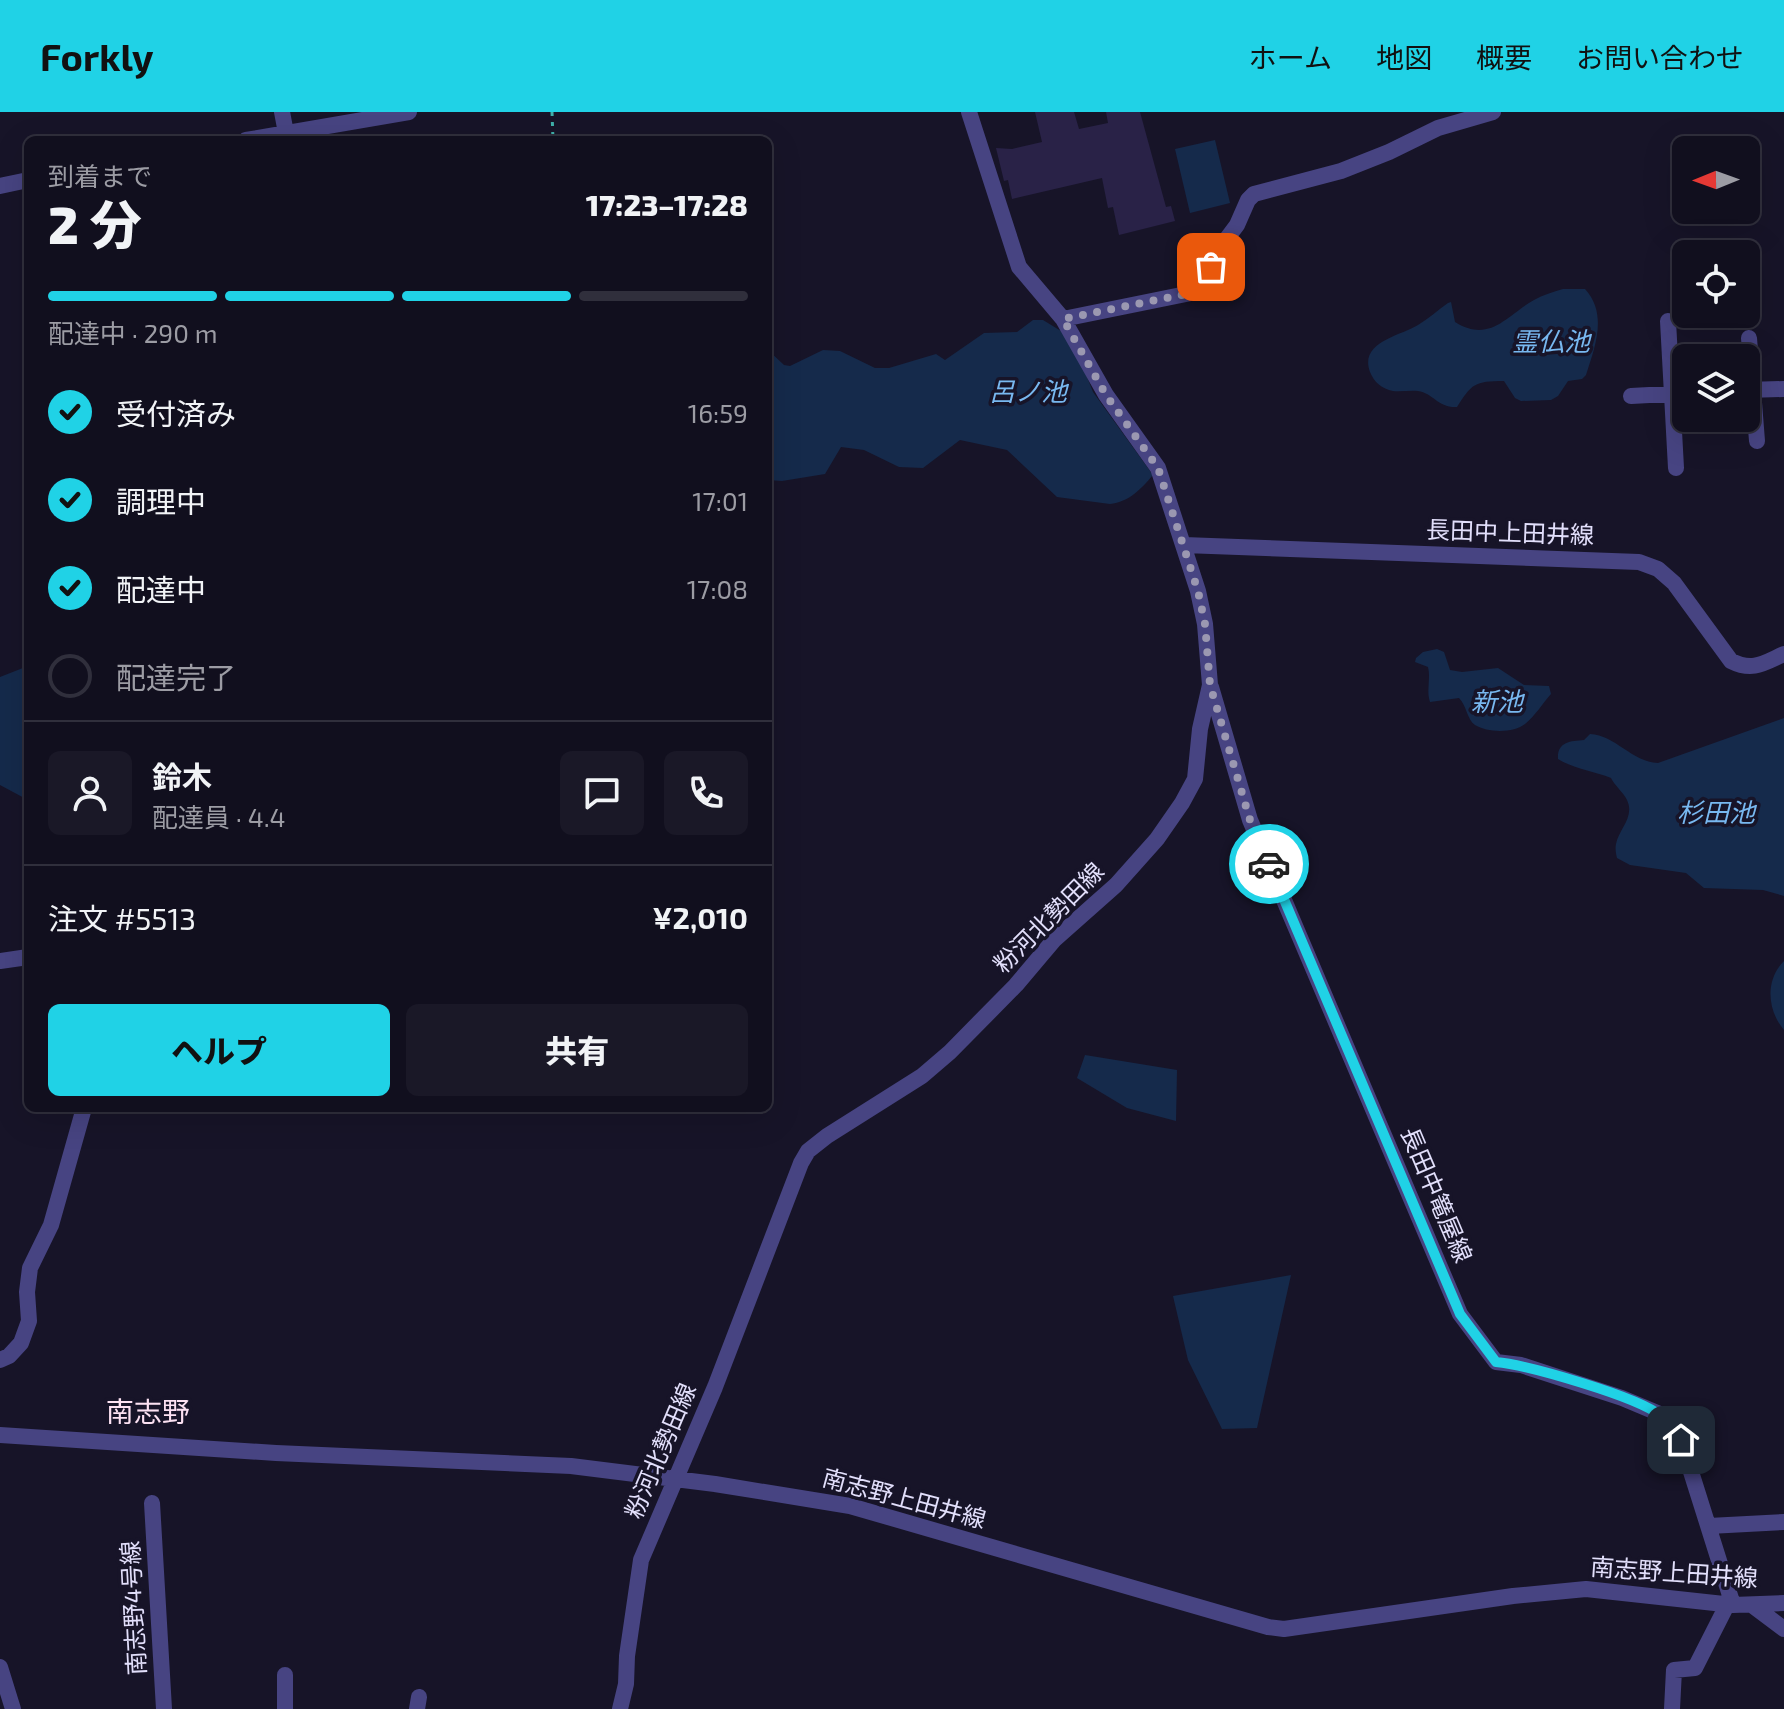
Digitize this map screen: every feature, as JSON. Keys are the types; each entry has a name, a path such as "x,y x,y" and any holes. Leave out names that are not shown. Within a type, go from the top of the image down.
{"street":[{"path":"282,112 286,133"},
{"path":"269,136 409,112"},
{"name":"粉河北勢田線","path":"620,1709 626,1684 641,1560 715,1387 808,1151 922,1076 950,1052 1016,985 1054,940 1116,885 1157,839 1195,779 1200,729 1210,685 1205,624 1184,545 1158,468 1106,395 1063,319 1019,267 969,112"},
{"path":"1063,319 1191,293 1202,285 1219,249 1254,194 1341,171 1438,128 1493,112"},
{"path":"0,186 24,181"},
{"path":"1668,321 1672,348"},
{"path":"1749,338 1749,344"},
{"path":"1760,390 1784,389"},
{"path":"1631,396 1672,394"},
{"path":"1676,468 1677,432"},
{"path":"1756,432 1757,441"},
{"name":"長田中上田井線","path":"1184,545 1639,562 1658,569 1674,583 1731,661 1744,668 1759,666 1784,654"},
{"name":"長田中篭屋線","path":"1210,685 1250,820 1460,1314 1496,1362 1521,1365 1622,1398 1660,1414 1681,1440 1730,1605"},
{"path":"0,961 24,958"},
{"path":"0,1360 9,1356 21,1343 29,1321 27,1292 30,1268 51,1225 83,1112"},
{"name":"南志野上田井線","path":"0,1435 276,1453 571,1466 675,1478 850,1506 1268,1627 1284,1629 1513,1596 1586,1589 1730,1605 1784,1603"},
{"name":"南志野4号線","path":"152,1503 164,1709"},
{"path":"1709,1526 1784,1522"},
{"path":"1672,1709 1674,1670 1695,1668 1730,1605"},
{"path":"1752,1605 1784,1629"},
{"path":"0,1667 13,1709"},
{"path":"285,1675 285,1709"}],"path":[{"path":"552,112 553,136"}],"water":[{"path":"1215,140 1230,203 1190,213 1175,149"},
{"name":"霊仏池","path":"1563,289 1585,289 1596,309 1598,331 1586,375 1582,379 1568,381 1558,396 1551,400 1521,401 1515,398 1504,381 1494,381 1475,385 1457,407 1450,407 1423,392 1385,389 1370,372 1368,362 1376,347 1418,325 1448,303 1451,302 1455,322 1467,328 1488,329 1534,300"},
{"name":"呂ノ池","path":"1033,320 1043,320 1061,331 1083,367 1093,392 1153,475 1129,498 1110,504 1057,497 1007,450 960,440 923,468 899,467 864,450 841,447 825,474 772,480 772,354 784,365 790,366 823,350 840,351 875,368 889,368 936,354 945,360 984,333 1017,332"},
{"name":"新池","path":"1437,649 1444,652 1450,670 1462,672 1498,668 1524,685 1549,686 1551,694 1520,727 1501,731 1480,728 1472,723 1459,698 1430,702 1428,667 1415,662 1423,652"},
{"path":"24,668 24,798 0,785 0,677"},
{"name":"杉田池","path":"1784,718 1784,896 1763,890 1704,888 1686,873 1630,865 1617,858 1616,844 1629,812 1625,797 1611,778 1558,759 1562,746 1584,740 1590,734 1608,739 1649,762 1658,763"},
{"path":"1784,961 1784,1030 1774,1013 1770,995 1774,977"},
{"path":"1085,1055 1177,1070 1176,1121 1127,1108 1077,1078"},
{"path":"1291,1275 1257,1428 1222,1429 1188,1360 1173,1296"}],"building":[{"path":"1035,112 1074,112 1079,129 1108,123 1106,112 1140,112 1166,207 1171,206 1175,221 1119,235 1113,207 1108,208 1102,178 1012,199 996,148 1012,149 1042,142"}],"way so far":[{"path":"1211,267 1202,285 1191,293 1063,319 1106,395 1158,468 1198,591 1205,624 1210,685 1250,820 1269,864"}],"district":[{"name":"南志野","path":"148,1412"}],"route":[{"path":"1269,864 1460,1314 1496,1362 1521,1365 1622,1398 1660,1414 1681,1440"}]}
